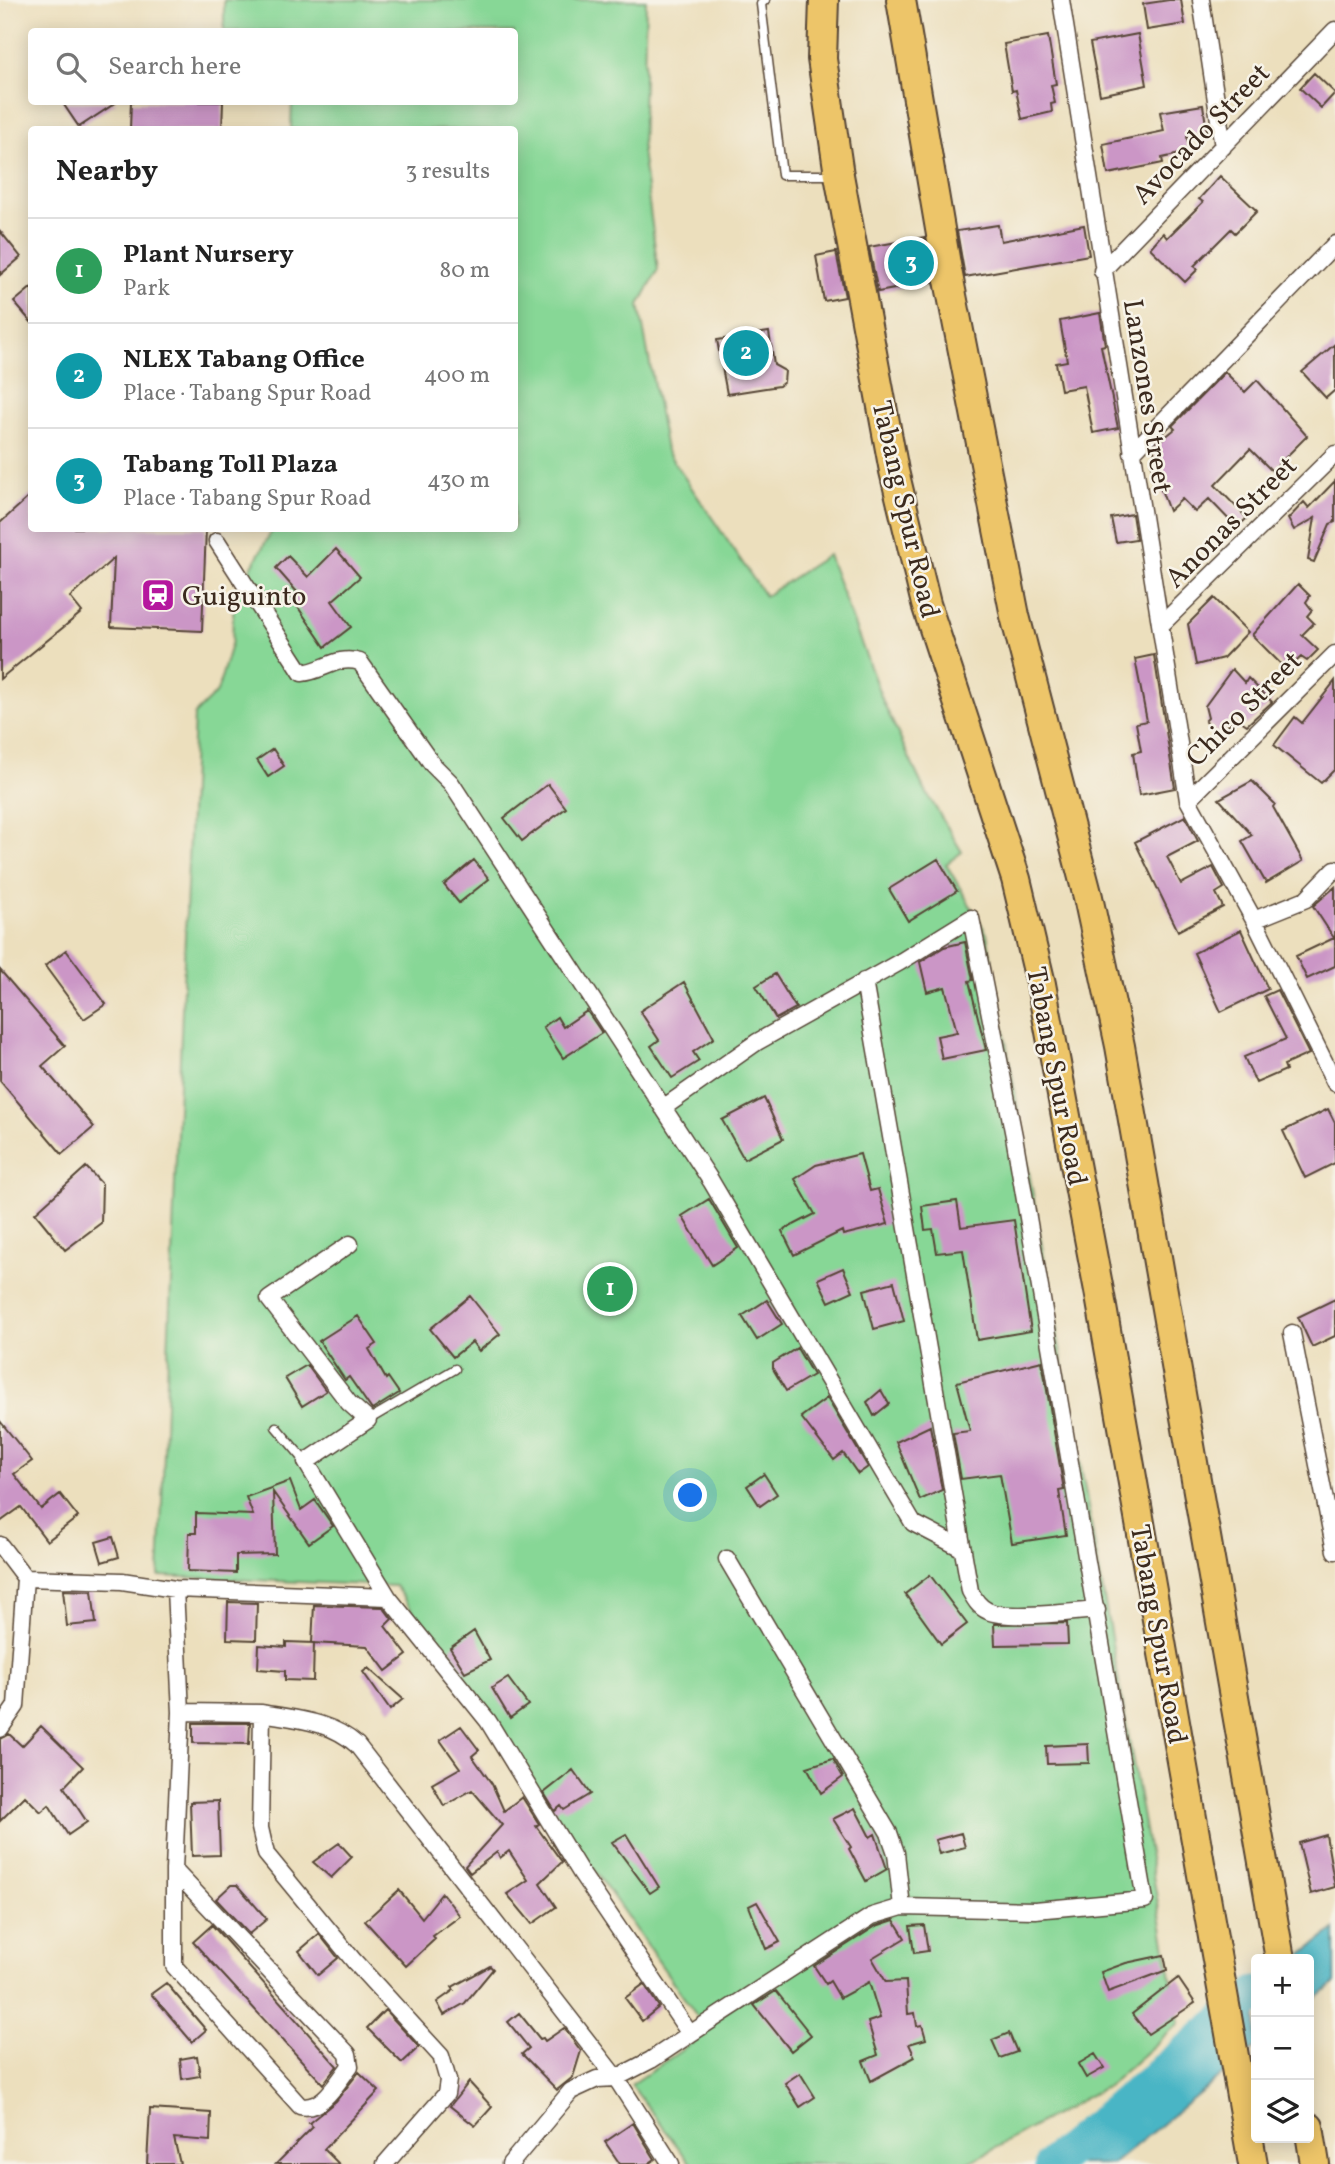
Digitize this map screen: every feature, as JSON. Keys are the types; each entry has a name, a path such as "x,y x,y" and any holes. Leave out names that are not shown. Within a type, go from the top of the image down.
{"highway":[{"name":"Tabang Spur Road","path":"824,0 822,59 839,175 909,544 1016,879 1041,984 1253,2164"},
{"path":"901,0 942,243 1015,616 1088,897 1120,1046 1279,1954"}],"street":[{"name":"Lanzones Street","path":"1061,0 1188,800"},
{"path":"1201,0 1223,147"},
{"name":"Avocado Street","path":"1102,271 1335,30"},
{"path":"1132,453 1335,244"},
{"name":"Anonas Street","path":"1161,625 1335,453"},
{"path":"218,541 302,673 316,672 333,660 346,658 360,662 432,764 452,783 711,1181 913,1523 963,1549"},
{"name":"Chico Street","path":"1188,800 1335,654"},
{"path":"1188,800 1330,1062 1335,1083"},
{"path":"1254,920 1306,899 1335,869"},
{"path":"509,2164 571,2091 597,2079 616,2078 651,2060 861,1920 902,1907 1035,1910 1145,1900 1014,1136 971,918 757,1042 663,1108"},
{"path":"864,981 970,1591 978,1605 990,1613 1038,1614 1097,1610"},
{"path":"349,1244 269,1299 349,1403 368,1420 306,1462 388,1597 488,1721 581,1873 690,2034"},
{"path":"1292,1333 1335,1551"},
{"path":"0,1545 25,1578 16,1706 0,1729"},
{"path":"727,1559 889,1833 896,1853 902,1907"},
{"path":"25,1578 122,1581 175,1589 388,1597"},
{"path":"174,1870 348,2054 350,2066 318,2105 309,2108 300,2106 174,1966 174,1870 180,1712 175,1589"},
{"path":"180,1712 262,1713 318,1723 344,1733 357,1745 616,2078 671,2164"},
{"path":"262,1713 260,1828 266,1854 354,1961 441,2056 447,2068 446,2094 385,2164"}],"lane":[{"path":"765,0 761,4 782,175 839,175"},
{"path":"368,1420 455,1370"},
{"path":"276,1427 306,1462"}],"green space":[{"path":"224,0 646,0 642,151 658,270 639,305 666,450 765,596 828,555 884,704 922,785 962,852 946,864 987,934 1179,2023 1109,2085 966,2164 691,2164 631,2085 708,2032 395,1586 159,1576 194,715 217,692 232,641 234,598 271,532 518,532 518,126 291,126 292,105 518,105 518,28 224,28"}],"water":[{"path":"1335,1929 1335,1983 1314,2000 1314,1954 1302,1954"},
{"path":"1251,1998 1251,2051 1113,2164 1046,2164 1133,2101"}],"building":[{"path":"1181,0 1185,24 1147,30 1143,4"},
{"path":"1138,34 1147,85 1100,95 1090,43"},
{"path":"1048,36 1056,84 1051,85 1055,103 1051,104 1052,112 1022,119 1016,90 1012,91 1004,44"},
{"path":"1314,73 1335,93 1321,108 1300,88"},
{"path":"64,105 112,105 81,126"},
{"path":"131,105 223,105 222,126 130,126"},
{"path":"1203,105 1207,131 1187,136 1189,152 1162,158 1163,163 1108,174 1103,144 1164,131 1160,112"},
{"path":"1220,176 1257,211 1235,233 1231,229 1194,266 1198,269 1185,282 1150,248 1163,233 1167,238 1203,202 1199,199"},
{"path":"998,225 1001,241 1084,225 1089,255 965,277 957,231"},
{"path":"0,231 21,257 0,275"},
{"path":"925,237 932,282 878,292 869,247"},
{"path":"836,252 845,297 824,301 816,256"},
{"path":"28,290 28,318 14,302"},
{"path":"1100,313 1105,345 1101,346 1118,428 1093,433 1084,386 1061,390 1056,363 1067,361 1060,321"},
{"path":"769,332 774,365 785,371 784,382 779,386 727,394 717,340"},
{"path":"1335,344 1335,390 1326,398 1302,372"},
{"path":"1225,372 1245,392 1257,380 1307,436 1272,471 1250,449 1215,485 1247,518 1237,528 1209,499 1195,512 1182,499 1169,511 1151,463 1157,460 1153,447 1175,429 1172,426"},
{"path":"1335,481 1335,522 1330,524 1314,562 1308,560 1315,518 1294,530 1288,519 1304,502 1309,508"},
{"path":"28,498 28,532 206,532 202,631 111,627 114,558 70,597 82,612 0,679 0,523"},
{"path":"1132,514 1136,539 1116,542 1111,518"},
{"path":"336,549 360,577 332,601 351,627 325,647 291,597 297,592 276,568 288,556 308,577"},
{"path":"1298,584 1310,596 1306,602 1312,610 1307,616 1314,623 1302,635 1318,650 1307,661 1301,657 1287,670 1252,635"},
{"path":"1214,598 1248,632 1223,658 1196,665 1188,624"},
{"path":"1154,655 1175,788 1139,795 1133,753 1141,751 1136,723 1147,721 1135,659"},
{"path":"1232,669 1245,683 1248,678 1272,702 1247,725 1235,717 1220,735 1205,721 1208,718 1205,706"},
{"path":"1335,681 1335,769 1321,783 1274,745 1295,717 1302,723"},
{"path":"273,749 284,766 268,777 257,760"},
{"path":"1252,781 1275,804 1273,807 1303,861 1266,883 1242,841 1252,835 1219,799"},
{"path":"548,784 566,808 522,841 504,818"},
{"path":"1185,816 1198,841 1167,857 1181,884 1213,867 1224,888 1216,893 1223,907 1178,931 1135,842"},
{"path":"938,859 957,891 908,921 889,889"},
{"path":"474,860 489,879 459,903 444,885"},
{"path":"1335,887 1335,966 1307,979 1296,956 1334,938 1313,906"},
{"path":"1241,930 1268,989 1221,1012 1194,953"},
{"path":"965,942 973,980 969,981 986,1050 942,1059 937,1036 957,1032 945,987 927,992 920,962 944,947"},
{"path":"66,950 106,1004 84,1019 45,966"},
{"path":"0,970 65,1046 42,1066 94,1127 62,1154 0,1081"},
{"path":"775,974 796,1008 776,1019 756,986"},
{"path":"684,982 714,1038 693,1052 699,1061 672,1078 651,1046 659,1040 640,1011"},
{"path":"1277,990 1309,1054 1284,1065 1286,1070 1256,1083 1244,1057 1286,1039 1264,996"},
{"path":"587,1011 602,1033 563,1058 543,1027 557,1017 563,1027"},
{"path":"764,1098 783,1139 744,1159 722,1120"},
{"path":"1328,1109 1335,1123 1335,1163 1305,1178 1283,1131"},
{"path":"860,1154 870,1191 878,1189 888,1224 843,1235 842,1231 794,1255 782,1231 815,1214 795,1179 816,1165"},
{"path":"86,1167 102,1184 101,1223 65,1250 35,1213"},
{"path":"709,1199 738,1248 712,1265 682,1216"},
{"path":"957,1201 961,1227 1014,1220 1031,1331 977,1340 963,1250 937,1253 933,1229 925,1230 922,1206"},
{"path":"843,1268 853,1291 829,1302 818,1279"},
{"path":"894,1282 904,1321 874,1329 864,1290"},
{"path":"470,1296 500,1334 479,1351 472,1342 453,1357 430,1329"},
{"path":"1335,1299 1335,1336 1312,1347 1298,1317"},
{"path":"767,1300 782,1324 757,1340 742,1316"},
{"path":"358,1316 377,1344 369,1349 386,1379 388,1377 399,1393 372,1410 349,1377 345,1380 319,1341"},
{"path":"797,1348 813,1375 786,1391 773,1369 773,1363"},
{"path":"1042,1361 1064,1490 1059,1491 1066,1535 1012,1543 1000,1474 961,1479 953,1433 970,1431 957,1382"},
{"path":"307,1365 326,1391 302,1406 285,1378"},
{"path":"881,1390 889,1404 874,1416 867,1402"},
{"path":"827,1398 868,1467 858,1474 843,1453 834,1460 801,1417"},
{"path":"0,1421 32,1461 14,1474 41,1509 60,1494 78,1517 47,1541 21,1507 0,1522"},
{"path":"930,1426 942,1490 920,1500 896,1442"},
{"path":"764,1474 777,1494 760,1506 747,1486"},
{"path":"290,1481 301,1510 315,1500 333,1526 309,1543 273,1492 275,1554 236,1555 236,1573 188,1571 189,1533 196,1533 196,1513 253,1515 246,1497"},
{"path":"113,1537 119,1557 102,1562 96,1542"},
{"path":"930,1575 967,1624 941,1644 905,1594"},
{"path":"63,1590 92,1591 96,1623 67,1626"},
{"path":"228,1602 257,1603 256,1640 227,1639"},
{"path":"314,1605 383,1607 392,1619 385,1626 407,1655 386,1671 367,1646 312,1643"},
{"path":"1067,1623 1068,1644 995,1645 994,1624"},
{"path":"474,1631 490,1660 465,1672 450,1648"},
{"path":"286,1642 314,1643 313,1681 285,1680 285,1671 258,1669 259,1645 286,1647"},
{"path":"368,1668 403,1699 390,1710 363,1672"},
{"path":"508,1678 528,1705 510,1718 492,1688"},
{"path":"193,1723 250,1723 249,1744 193,1743"},
{"path":"41,1726 83,1767 64,1787 87,1822 68,1835 49,1805 41,1812 25,1796 0,1821 0,1739 9,1734 22,1746"},
{"path":"461,1726 479,1750 472,1756 492,1784 504,1811 522,1797 539,1824 536,1826 562,1862 540,1883 556,1907 532,1924 507,1894 528,1880 509,1851 500,1858 497,1852 470,1873 465,1866 502,1825 472,1790 444,1806 432,1784 460,1768 440,1740"},
{"path":"1088,1744 1089,1763 1047,1764 1046,1746"},
{"path":"833,1759 843,1777 821,1793 807,1767"},
{"path":"573,1770 590,1794 564,1810 561,1806 555,1811 544,1793"},
{"path":"218,1801 220,1855 192,1856 190,1802"},
{"path":"855,1808 870,1837 875,1834 887,1869 866,1881 849,1849 851,1847 833,1819"},
{"path":"961,1833 965,1847 939,1854 935,1840"},
{"path":"626,1834 659,1887 650,1893 612,1842"},
{"path":"1326,1835 1335,1887 1311,1894 1299,1843"},
{"path":"339,1843 352,1857 331,1878 313,1862"},
{"path":"231,1885 237,1885 267,1919 249,1934 216,1899"},
{"path":"399,1890 422,1918 442,1893 460,1916 433,1936 435,1939 406,1966 365,1921"},
{"path":"757,1902 780,1942 766,1949 749,1906"},
{"path":"894,1920 905,1938 872,1958 886,1982 906,1981 908,2014 915,2013 917,2026 922,2025 926,2039 909,2044 915,2057 871,2081 863,2061 878,2055 868,2022 880,2018 869,1982 840,1998 830,1981 826,1984 814,1966 876,1926"},
{"path":"212,1925 337,2066 323,2084 193,1942"},
{"path":"924,1925 928,1951 914,1953 910,1926"},
{"path":"319,1934 338,1958 318,1975 299,1951"},
{"path":"1164,1955 1167,1970 1108,1992 1101,1972 1126,1963"},
{"path":"490,1966 493,1969 465,2003 444,2015 437,2002 454,1990 452,1987"},
{"path":"1178,1978 1195,2003 1148,2034 1132,2014"},
{"path":"166,1983 206,2030 192,2042 151,1994"},
{"path":"644,1984 659,2007 642,2021 625,1998"},
{"path":"776,1991 811,2035 791,2051 754,2005"},
{"path":"385,2010 419,2047 402,2063 367,2028"},
{"path":"519,2013 540,2039 545,2041 564,2028 581,2051 573,2077 557,2090 522,2054 529,2048 508,2022"},
{"path":"1009,2033 1017,2052 1000,2058 992,2040"},
{"path":"1095,2054 1104,2068 1086,2078 1078,2064"},
{"path":"197,2056 200,2076 182,2079 180,2059"},
{"path":"359,2072 379,2091 324,2149 339,2164 276,2164 313,2127 309,2123 336,2101"},
{"path":"800,2073 815,2097 800,2107 785,2083"},
{"path":"469,2082 492,2107 475,2126 450,2106"},
{"path":"150,2109 211,2113 210,2141 174,2138 180,2164 147,2164"},
{"path":"633,2123 655,2159 648,2164 620,2164 605,2142"}],"waterway":[{"path":"1052,2164 1251,1998"}],"place":[{"name":"Tabang Toll Plaza","path":"911,263"},
{"name":"NLEX Tabang Office","path":"746,353"},
{"name":"Guiguinto","path":"158,595"},
{"name":"Plant Nursery","path":"610,1289"}]}
